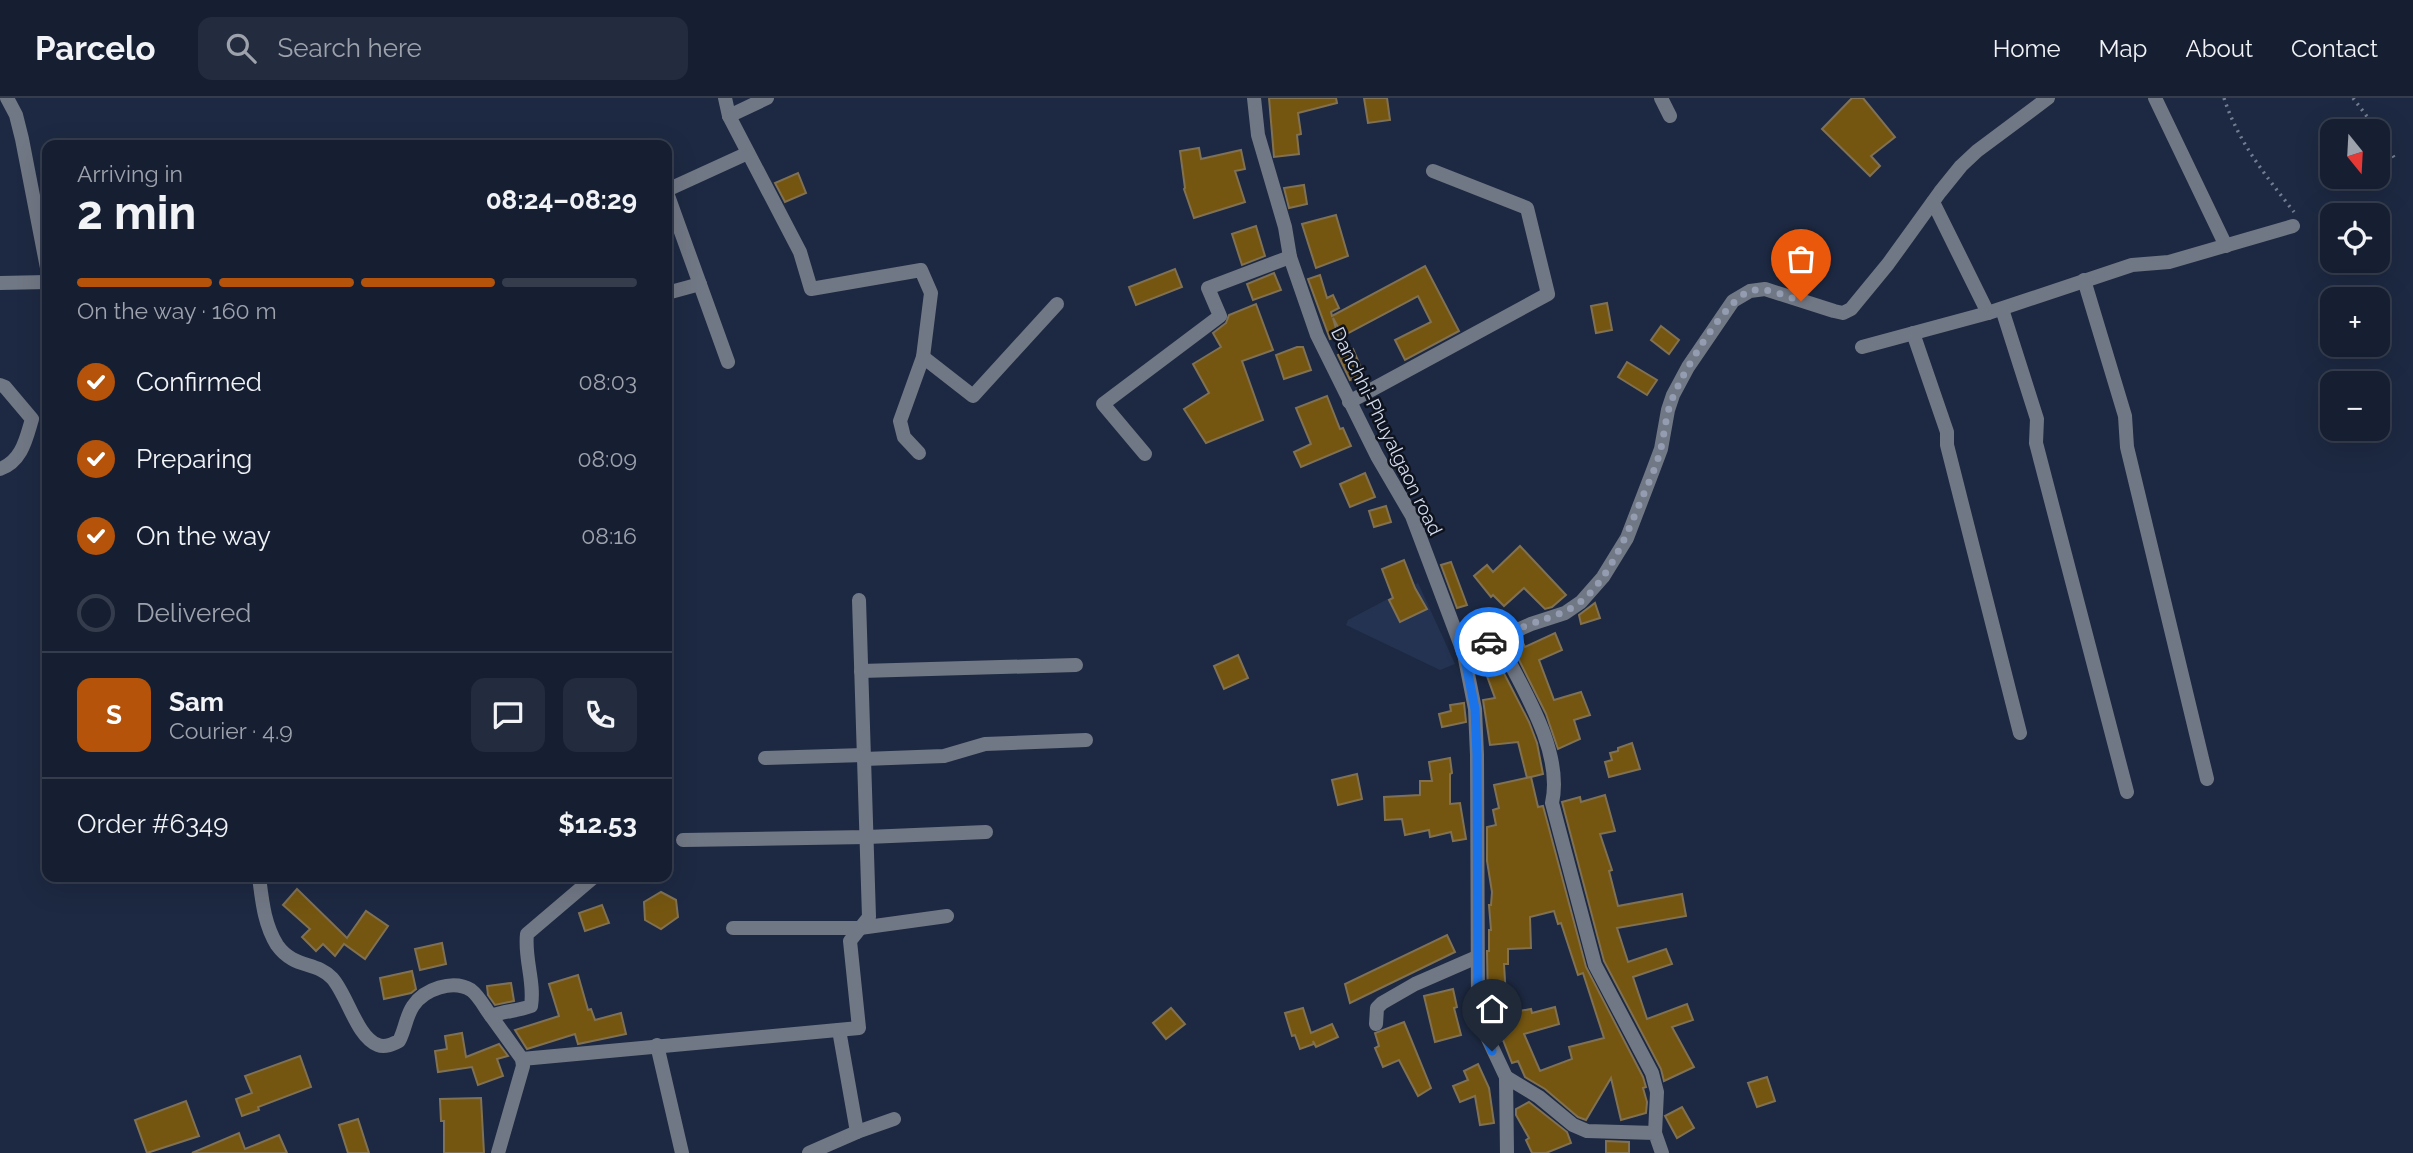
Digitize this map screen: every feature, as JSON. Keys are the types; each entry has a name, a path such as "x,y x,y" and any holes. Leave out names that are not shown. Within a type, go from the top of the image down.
{"street":[{"path":"7,98 16,115 22,138 42,242"},
{"path":"725,98 729,116 800,252 811,289 921,270 931,293 923,357 900,421 904,437 919,453"},
{"path":"729,116 767,98"},
{"name":"Danchhi-Phuyalgaon road","path":"1254,98 1258,135 1285,227 1290,257 1317,335 1377,456 1412,516 1464,654 1475,709 1477,755 1478,1004 1482,1026 1506,1077 1507,1153"},
{"path":"1661,98 1670,116"},
{"path":"1464,654 1531,624 1565,613 1586,597 1603,577 1626,538 1653,473 1673,395 1688,367 1733,301 1750,291 1765,289 1834,311 1843,313 1851,309 1888,264 1950,179 1977,152 2048,98"},
{"path":"2155,98 2226,246"},
{"path":"672,190 748,153"},
{"path":"1349,402 1548,294 1527,208 1433,171"},
{"path":"1933,202 1995,311 2037,419 2036,443 2127,792"},
{"path":"672,206 728,362"},
{"path":"1862,346 1995,311 2132,265 2169,262 2226,246 2295,221"},
{"path":"1145,454 1103,404 1220,316 1208,288 1290,257"},
{"path":"2084,280 2125,416 2127,447 2207,779"},
{"path":"0,283 42,282"},
{"path":"672,292 700,284"},
{"path":"923,357 973,396 1058,304"},
{"path":"1913,333 1947,432 1947,445 2020,733"},
{"path":"0,385 5,387 32,419 24,446 10,465 0,469"},
{"path":"522,1059 859,1028 850,941 869,917 859,600"},
{"path":"1497,638 1515,670 1552,759 1556,779 1552,803 1595,965 1652,1073 1657,1092 1655,1133 1662,1153"},
{"path":"861,671 1076,665"},
{"path":"765,758 944,756 985,744 1086,740"},
{"path":"682,840 986,832"},
{"path":"260,882 263,909 269,930 278,947 292,961 324,971 333,979 366,1036 378,1045 399,1041 411,1008 423,994 435,988 461,985 474,992 522,1059 522,1077 498,1153"},
{"path":"491,1016 500,1011 520,1010 531,1006 533,996 526,948 527,934 588,882"},
{"path":"733,928 860,928 947,916"},
{"path":"1376,1024 1377,1008 1382,1003 1415,984 1477,957"},
{"path":"839,1030 857,1132"},
{"path":"657,1045 682,1153"},
{"path":"1506,1077 1538,1097 1573,1125 1587,1131 1655,1133"},
{"path":"809,1153 894,1119"}],"path":[{"path":"2224,98 2228,111 2256,163 2295,221"},
{"path":"2353,98 2370,119"},
{"path":"2390,151 2395,159"}],"shaded area":[{"path":"1418,583 1455,664 1440,670 1346,625 1348,620"}],"building":[{"path":"1269,98 1336,98 1337,103 1298,113 1301,134 1297,135 1299,154 1274,157"},
{"path":"1364,98 1387,98 1390,120 1368,123"},
{"path":"1852,98 1863,98 1895,137 1871,156 1880,166 1870,176 1822,129"},
{"path":"1199,148 1201,159 1241,150 1245,169 1235,171 1245,202 1194,218 1184,189 1180,151"},
{"path":"798,173 806,193 785,202 775,183"},
{"path":"1304,185 1307,204 1289,208 1284,188"},
{"path":"1336,215 1348,256 1316,268 1302,224"},
{"path":"1256,226 1265,256 1242,265 1232,234"},
{"path":"1425,266 1459,331 1405,360 1395,340 1431,322 1418,296 1343,336 1333,318 1338,336 1330,339 1308,279 1320,275 1327,298 1333,295 1339,308 1331,312 1332,316"},
{"path":"1175,269 1182,287 1136,305 1129,287"},
{"path":"1274,273 1281,290 1253,300 1247,284"},
{"path":"1607,303 1612,330 1596,333 1591,306"},
{"path":"1256,304 1273,350 1242,361 1263,420 1206,443 1184,409 1209,393 1193,364 1221,347 1213,333 1226,323 1229,315"},
{"path":"1661,326 1679,340 1669,354 1651,340"},
{"path":"1303,347 1311,370 1284,379 1276,355"},
{"path":"1353,349 1364,375 1350,380 1338,355"},
{"path":"1627,362 1657,380 1647,395 1618,377"},
{"path":"1327,396 1340,429 1343,428 1351,446 1301,467 1294,452 1311,444 1296,408"},
{"path":"1365,473 1375,497 1350,507 1340,484"},
{"path":"1386,506 1391,522 1374,527 1369,511"},
{"path":"1520,546 1566,595 1552,607 1545,609 1524,588 1504,606 1493,595 1491,597 1474,576 1487,565 1493,572"},
{"path":"1404,560 1427,609 1400,622 1389,600 1393,598 1382,569"},
{"path":"1451,562 1467,605 1457,608 1441,565"},
{"path":"1595,603 1600,618 1581,624 1579,615"},
{"path":"1555,633 1562,650 1539,660 1554,700 1581,692 1590,715 1574,720 1580,739 1558,749 1546,714 1511,644 1521,639 1525,647"},
{"path":"1493,652 1529,722 1537,743 1543,774 1527,778 1518,742 1490,745 1483,700 1495,698 1480,657"},
{"path":"1238,655 1248,678 1224,689 1214,666"},
{"path":"1464,703 1466,722 1442,727 1439,714 1451,711 1450,705"},
{"path":"1632,743 1640,769 1609,777 1605,762 1612,760 1610,753"},
{"path":"1450,758 1450,804 1460,803 1466,839 1453,841 1451,832 1430,837 1429,830 1405,835 1402,819 1385,820 1384,797 1420,795 1420,781 1432,781 1429,762"},
{"path":"1357,774 1362,799 1338,805 1332,780"},
{"path":"1531,777 1538,807 1543,806 1586,967 1643,1077 1646,1087 1643,1088 1647,1102 1646,1113 1621,1120 1611,1078 1586,1120 1578,1117 1545,1089 1525,1077 1518,1061 1512,1063 1503,1040 1500,1041 1491,1023 1487,951 1491,930 1489,905 1492,892 1487,861 1487,827 1496,825 1493,810 1499,808 1494,785","holes":["1554,911 1558,924 1561,923 1578,975 1583,973 1604,1038 1569,1047 1572,1059 1540,1071 1524,1034 1559,1024 1555,1007 1532,1013 1531,1009 1507,1013 1504,964 1508,964 1508,949 1531,948 1530,917"]},
{"path":"1605,795 1615,831 1600,834 1612,870 1609,871 1618,906 1682,894 1686,916 1617,928 1628,962 1666,949 1672,964 1633,977 1647,1019 1687,1004 1693,1020 1672,1027 1694,1067 1664,1081 1661,1069 1604,961 1562,802 1580,797 1581,802"},
{"path":"297,889 347,938 366,911 388,926 365,959 344,944 335,956 323,944 316,951 302,937 310,929 283,905"},
{"path":"661,892 676,900 678,917 661,929 645,920 644,902"},
{"path":"602,905 609,923 585,931 579,913"},
{"path":"1447,935 1455,952 1350,1003 1345,984"},
{"path":"442,943 446,964 420,970 415,949"},
{"path":"412,971 416,989 411,993 384,999 380,978"},
{"path":"578,975 588,1010 591,1009 595,1020 621,1013 626,1034 578,1044 575,1034 527,1049 515,1030 559,1016 549,984"},
{"path":"511,983 514,1001 495,1005 488,995 487,986"},
{"path":"1453,989 1457,1007 1454,1008 1461,1035 1435,1042 1424,996"},
{"path":"1171,1008 1185,1024 1166,1039 1153,1023"},
{"path":"1303,1008 1311,1033 1332,1024 1338,1037 1316,1047 1313,1041 1314,1044 1300,1049 1295,1035 1292,1036 1285,1013"},
{"path":"1404,1022 1431,1088 1418,1096 1399,1060 1383,1067 1375,1048 1379,1046 1375,1033"},
{"path":"462,1033 466,1057 499,1044 508,1056 497,1059 503,1076 478,1085 472,1067 438,1072 435,1051 447,1049 445,1036"},
{"path":"300,1056 311,1087 242,1116 236,1099 252,1093 245,1076"},
{"path":"1478,1064 1489,1088 1494,1123 1480,1125 1475,1096 1460,1102 1453,1086 1468,1080 1464,1071"},
{"path":"1767,1077 1775,1101 1757,1107 1748,1083"},
{"path":"481,1098 484,1153 444,1153 444,1121 441,1121 440,1099"},
{"path":"186,1101 199,1136 147,1153 135,1120"},
{"path":"1529,1102 1567,1132 1571,1143 1546,1153 1532,1153 1526,1140 1529,1138 1516,1115 1516,1109"},
{"path":"1682,1107 1694,1128 1677,1138 1665,1116"},
{"path":"358,1119 369,1153 348,1153 339,1125"},
{"path":"239,1133 245,1149 279,1135 287,1153 192,1153"},
{"path":"1606,1141 1629,1142 1629,1153 1606,1153"}],"way so far":[{"path":"1489,642 1565,613 1581,602 1603,577 1626,538 1653,473 1673,395 1688,367 1733,301 1750,291 1765,289 1801,301"}],"route":[{"path":"1489,642 1464,654 1475,709 1477,755 1478,1004 1482,1026 1492,1051"}]}
